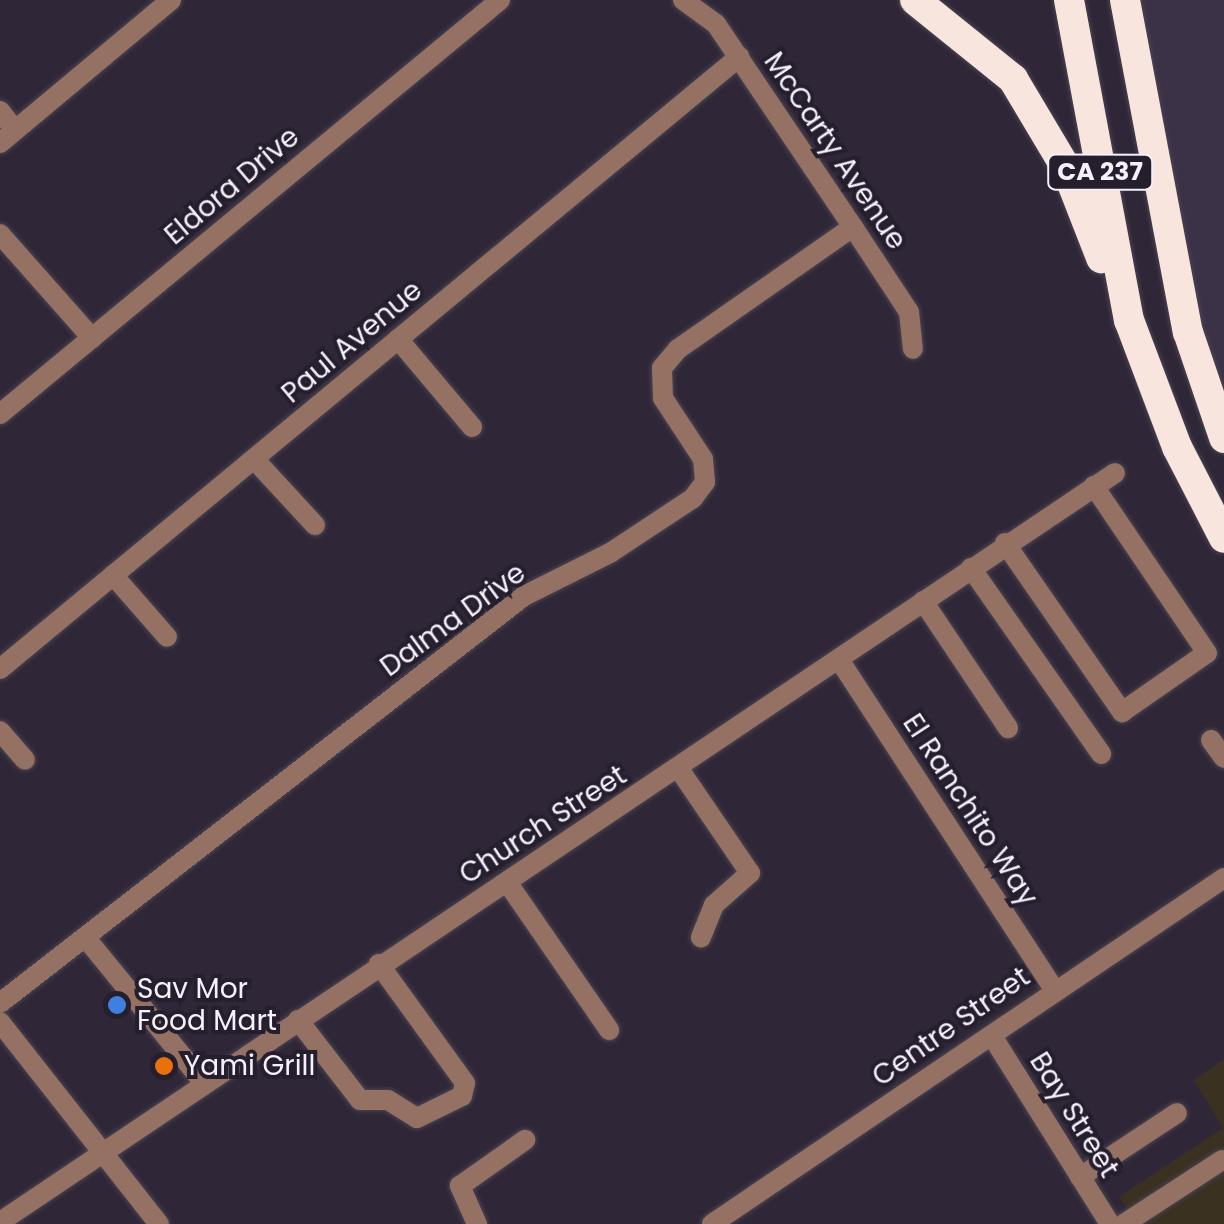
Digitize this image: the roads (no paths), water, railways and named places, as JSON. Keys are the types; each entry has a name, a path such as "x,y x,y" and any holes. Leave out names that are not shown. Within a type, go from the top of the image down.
{"highway":[{"path":"915,0 998,62 1044,123 1129,320"},
{"name":"CA 237","path":"1069,0 1129,320 1172,434 1224,538"},
{"name":"CA 237","path":"1127,5 1153,176 1217,398 1224,438"}],"street":[{"path":"0,111 8,137 171,0"},
{"name":"Eldora Drive","path":"0,414 500,0"},
{"name":"McCarty Avenue","path":"683,0 716,24 853,227 909,312 913,349"},
{"name":"Paul Avenue","path":"0,669 738,57"},
{"name":"Dalma Drive","path":"0,1003 524,596 610,552 694,498 705,482 703,460 664,398 662,368 678,349 853,227"},
{"path":"0,234 92,338"},
{"path":"398,339 472,427"},
{"path":"254,458 315,525"},
{"name":"Church Street","path":"0,1222 1115,473"},
{"path":"1005,544 1122,712 1207,653 1094,486"},
{"path":"971,568 1101,754"},
{"path":"113,576 168,637"},
{"path":"924,602 1008,728"},
{"name":"El Ranchito Way","path":"840,661 1054,989"},
{"path":"0,731 25,760"},
{"path":"1211,740 1224,758"},
{"path":"679,769 750,873 714,904 701,937"},
{"name":"Centre Street","path":"712,1224 992,1036 1054,989 1224,878"},
{"path":"507,882 610,1030"},
{"path":"85,937 204,1083"},
{"path":"298,1020 360,1100 388,1100 417,1118 462,1096 465,1083 379,964"},
{"path":"0,1022 106,1149 159,1224"},
{"name":"Bay Street","path":"992,1036 1110,1224"},
{"path":"1080,1177 1177,1113"},
{"path":"477,1224 460,1186 525,1140"},
{"path":"1124,1224 1222,1160"}],"place":[{"name":"Sav Mor Food Mart","path":"117,1005"},
{"name":"Yami Grill","path":"164,1066"}]}
